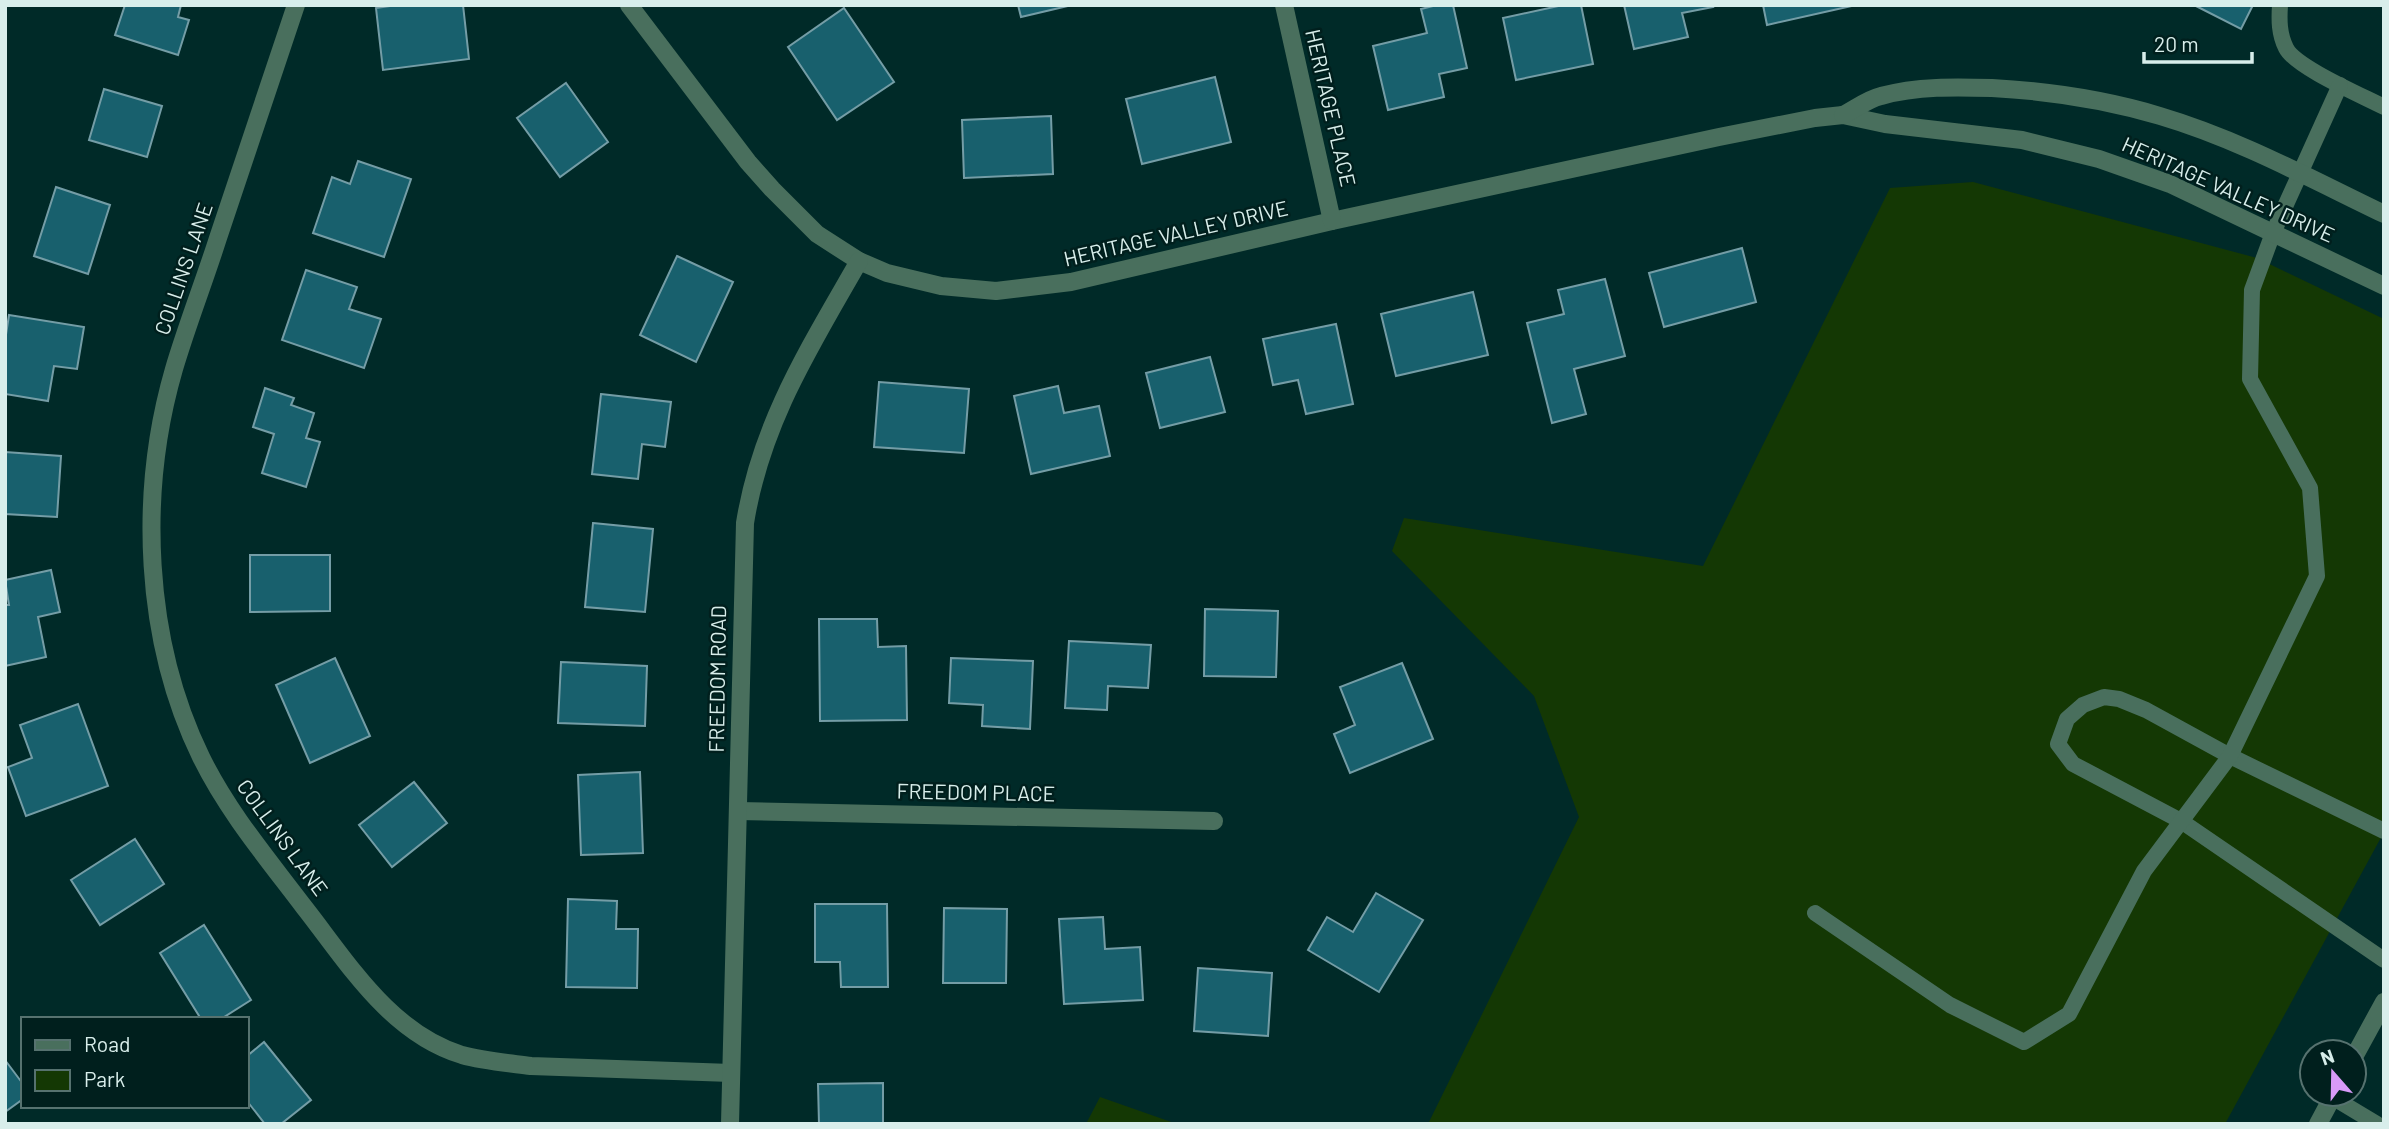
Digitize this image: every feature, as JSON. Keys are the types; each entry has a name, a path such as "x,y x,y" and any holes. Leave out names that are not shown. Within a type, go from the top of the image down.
{"street":[{"name":"COLLINS LANE","path":"296,5 174,369 156,456 151,518 158,608 178,701 199,753 229,809 343,957 386,1008 418,1034 461,1054 506,1063 731,1073"},
{"name":"HERITAGE VALLEY DRIVE","path":"629,5 724,132 772,189 817,234 859,261 887,273 942,286 996,291 1024,289 1096,276 1332,221 1766,127 1843,115 1879,96 1956,87 2042,92 2159,115 2212,134 2384,214"},
{"name":"HERITAGE PLACE","path":"1284,5 1332,221"},
{"name":"HERITAGE VALLEY DRIVE","path":"1843,115 1885,124 1980,133 2062,148 2134,170 2200,198 2384,286"},
{"name":"FREEDOM ROAD","path":"730,1124 744,549 750,490 777,411 859,261"},
{"name":"FREEDOM PLACE","path":"738,811 1214,821"},
{"path":"2364,1038 2384,1002"},
{"path":"2318,1124 2327,1108"}],"lane":[{"path":"2280,5 2278,23 2287,51 2315,72 2384,107"},
{"path":"1815,913 1950,1006 2024,1042 2069,1014 2144,871 2230,756 2317,576 2310,488 2250,379 2252,290 2273,233 2340,85"},
{"path":"2384,831 2230,756 2146,710 2119,699 2104,697 2083,705 2067,719 2058,744 2073,764 2181,821 2384,960"},
{"path":"2352,1108 2377,1124"}],"green space":[{"path":"1973,182 2257,258 2384,319 2384,832 2225,1124 1428,1124 1579,817 1534,696 1392,551 1404,518 1703,566 1890,188"},
{"path":"1100,1097 1177,1124 1086,1124"}],"building":[{"path":"125,5 181,5 178,17 189,20 178,55 115,35"},
{"path":"397,5 463,5 469,59 383,70 376,8"},
{"path":"1018,5 1072,5 1021,17"},
{"path":"1453,5 1467,68 1439,74 1444,97 1388,110 1373,46 1427,33 1421,9"},
{"path":"1563,5 1581,5 1593,64 1516,80 1503,18"},
{"path":"1624,5 1713,7 1682,13 1688,37 1634,49"},
{"path":"1763,5 1856,5 1767,25"},
{"path":"2194,5 2253,5 2241,29"},
{"path":"844,8 894,82 837,120 788,47"},
{"path":"1215,77 1231,142 1142,164 1126,99"},
{"path":"566,83 608,142 560,177 517,118"},
{"path":"104,89 162,106 147,157 89,140"},
{"path":"1051,116 1053,174 964,178 962,120"},
{"path":"358,161 411,179 384,257 313,233 332,177 350,184"},
{"path":"56,187 110,205 88,274 34,256"},
{"path":"1742,248 1756,302 1664,327 1649,273"},
{"path":"677,256 733,282 696,362 640,335"},
{"path":"306,270 357,287 349,309 381,319 364,368 282,340"},
{"path":"1605,279 1625,356 1574,369 1586,414 1552,423 1527,323 1564,314 1558,290"},
{"path":"1473,292 1488,355 1396,376 1381,314"},
{"path":"9,315 84,327 77,369 54,366 48,401 5,394 5,341"},
{"path":"1336,324 1353,404 1306,414 1298,380 1273,385 1263,339"},
{"path":"1210,357 1225,412 1160,428 1146,373"},
{"path":"879,382 969,389 964,453 874,447"},
{"path":"1058,386 1064,413 1099,406 1110,456 1031,474 1014,396"},
{"path":"265,388 294,398 291,405 314,413 306,438 320,442 306,487 262,473 274,434 253,427"},
{"path":"601,394 671,402 665,447 642,444 638,479 592,474"},
{"path":"5,452 61,456 57,517 5,514"},
{"path":"593,523 653,529 645,612 585,607"},
{"path":"250,555 330,555 330,611 250,612"},
{"path":"51,570 60,612 38,617 46,657 5,666 5,605 9,605 5,580"},
{"path":"1205,609 1278,611 1276,677 1204,676"},
{"path":"819,619 877,619 878,647 906,646 907,720 820,721"},
{"path":"1069,641 1151,645 1148,688 1108,686 1107,710 1065,708"},
{"path":"335,658 370,736 310,763 276,685"},
{"path":"951,658 1033,661 1030,729 982,726 983,705 949,703"},
{"path":"561,662 647,666 645,726 558,723"},
{"path":"1402,663 1433,739 1350,773 1334,734 1355,725 1340,687"},
{"path":"78,704 108,786 26,816 8,767 32,758 20,725"},
{"path":"640,772 643,853 581,855 578,775"},
{"path":"414,782 447,823 392,867 359,825"},
{"path":"135,839 164,884 100,925 71,880"},
{"path":"1376,893 1423,920 1379,992 1308,950 1327,917 1353,932"},
{"path":"568,899 617,901 616,929 638,929 637,988 566,987"},
{"path":"815,904 887,904 888,987 841,987 840,962 815,962"},
{"path":"944,908 1007,909 1006,983 943,983"},
{"path":"1103,917 1105,949 1140,947 1143,1000 1064,1004 1059,919"},
{"path":"204,925 251,1000 224,1017 200,1017 160,953"},
{"path":"1198,968 1272,973 1268,1036 1194,1031"},
{"path":"264,1042 311,1100 281,1124 265,1124 248,1102 248,1055"},
{"path":"5,1060 21,1081 21,1100 5,1112"},
{"path":"883,1083 883,1124 819,1124 818,1084"}]}
